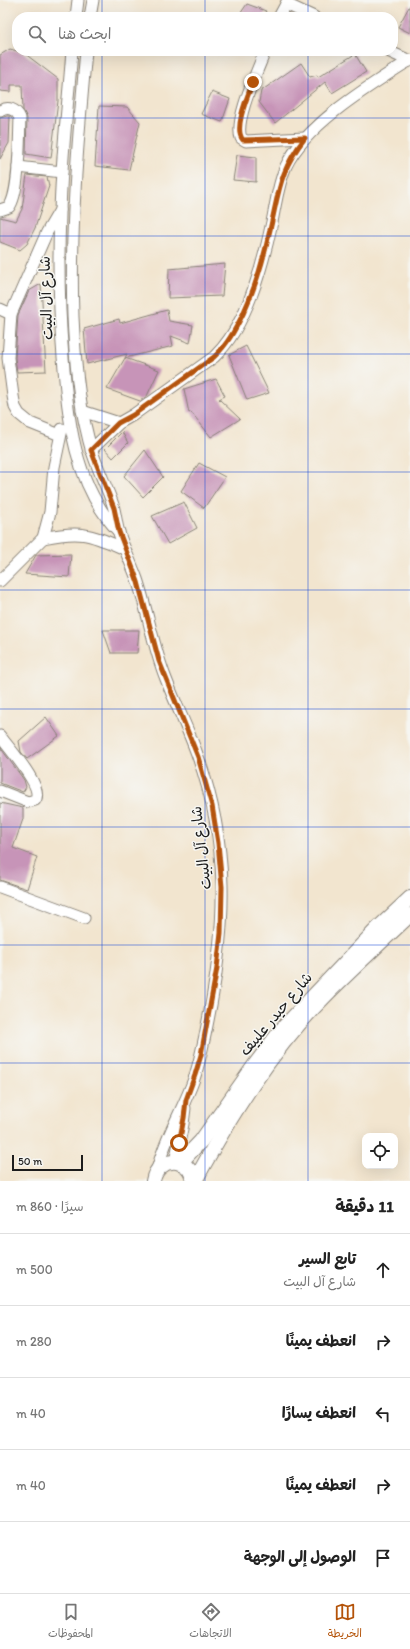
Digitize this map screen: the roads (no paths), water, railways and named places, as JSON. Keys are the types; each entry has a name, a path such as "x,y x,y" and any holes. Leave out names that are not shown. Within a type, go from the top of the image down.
{"main road":[{"name":"شارع حيدر علييف","path":"178,1162 201,1141 282,1029 377,929 410,898"},
{"name":"شارع حيدر علييف","path":"194,1181 236,1110 268,1064 324,997 410,915"},
{"path":"154,1178 168,1162 178,1162 190,1171 194,1181"}],"street":[{"path":"77,12 78,0"},
{"path":"91,12 93,0"},
{"path":"282,12 287,2 305,12"},
{"path":"398,55 410,60"},
{"name":"شارع آل البيت","path":"72,56 60,209 61,328 68,413 76,449 90,491 104,516 119,532"},
{"name":"شارع آل البيت","path":"86,56 72,224 72,279 77,377 82,411 91,450 114,508 119,532 138,582 159,661 200,763 212,806 218,843 222,887 221,933 217,968 201,1055 186,1100 168,1136 154,1178"},
{"path":"263,56 240,122 241,138 246,141 305,138"},
{"path":"91,450 118,423 133,415 214,357 230,339 258,278 281,181 287,165 305,138 319,125 351,100 410,60"},
{"path":"0,111 9,108 14,109 20,118 15,196 9,207 0,210"},
{"path":"18,167 62,172"},
{"path":"60,209 47,232 11,314 8,358 15,407 19,414 25,420 60,435"},
{"path":"0,309 11,314"},
{"path":"65,380 77,377"},
{"path":"82,411 118,423"},
{"path":"0,582 43,538 50,512 52,484 60,435 68,413"},
{"path":"43,538 82,533 125,549"},
{"path":"0,736 36,786 38,793 35,800 28,802 0,791"},
{"path":"0,887 84,918"},
{"name":"شارع آل البيت","path":"178,1162 186,1100"}]}
